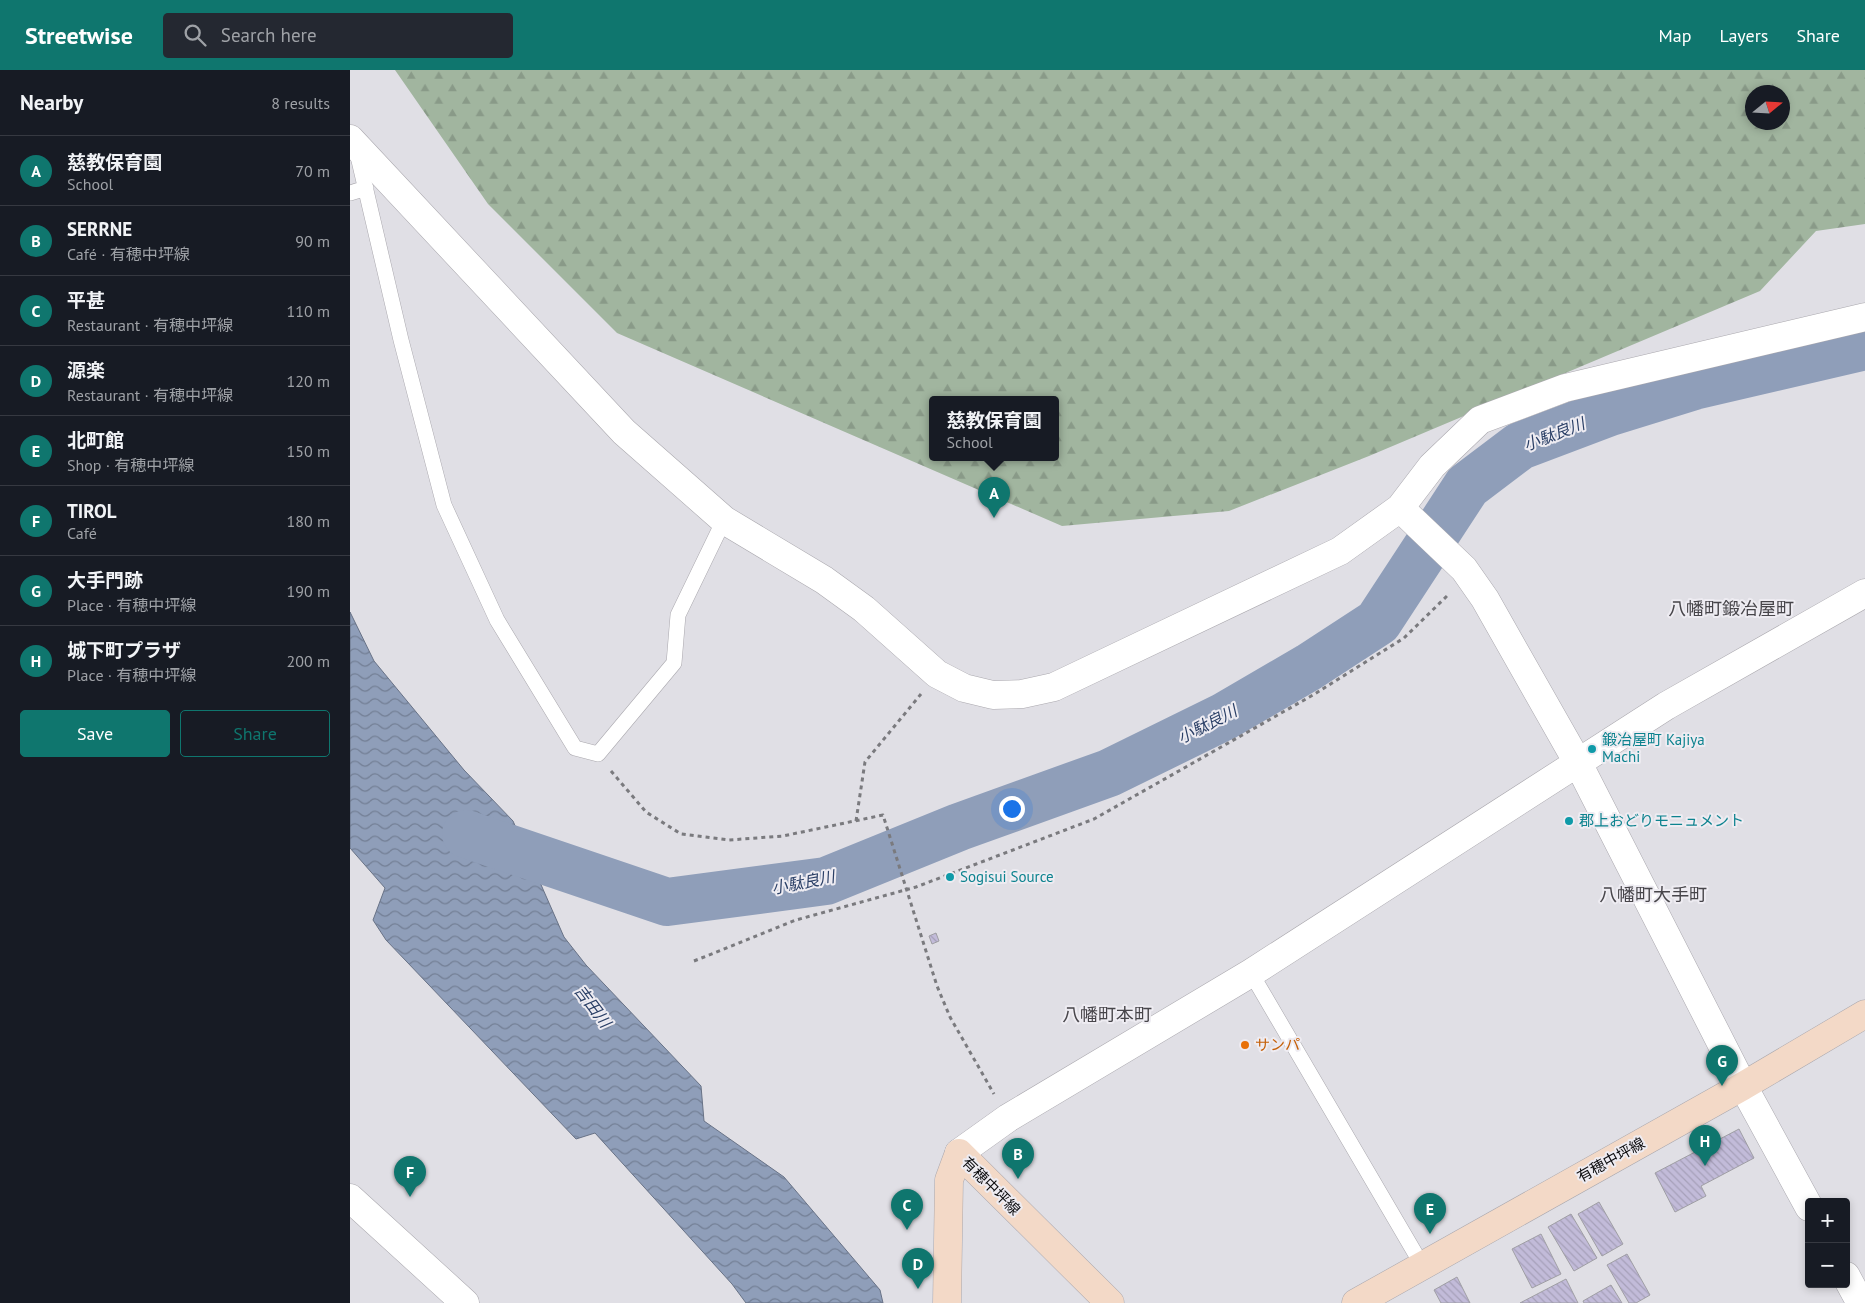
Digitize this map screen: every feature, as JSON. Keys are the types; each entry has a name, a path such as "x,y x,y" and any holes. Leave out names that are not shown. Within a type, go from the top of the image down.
{"main road":[{"name":"有穂中坪線","path":"1356,1303 1742,1086 1865,1014"},
{"name":"有穂中坪線","path":"946,1303 949,1180 959,1153 1110,1303"}],"street":[{"path":"353,143 477,272 624,432 724,520 824,580 864,609 937,674 964,688 993,695 1022,694 1054,686 1340,550 1408,515 1432,466 1480,420 1565,388 1865,317"},
{"path":"1408,515 1459,579 1485,599 1578,763 1742,1086 1805,1201"},
{"path":"959,1153 1008,1118 1251,973 1666,706 1865,593"},
{"path":"350,1198 465,1303"},
{"path":"1850,1283 1859,1300"}],"lane":[{"path":"353,143 366,188 401,340 444,505 497,620 575,748 598,754 674,663 678,615 724,520"},
{"path":"350,193 366,188"},
{"path":"1251,973 1422,1265"}],"path":[{"path":"694,960 796,920 916,887 1094,819 1313,695 1404,638 1459,579"},
{"path":"856,821 865,762 937,674"},
{"path":"598,754 646,812 681,834 729,840 782,836 883,815 937,986 950,1017 1008,1118"}],"green space":[{"path":"395,70 1865,70 1865,224 1816,231 1760,291 1369,456 1229,511 1062,526 617,333 488,204"}],"water":[{"name":"吉田川","path":"350,612 374,661 464,770 513,821 564,937 586,965 701,1086 704,1121 784,1177 880,1290 883,1303 746,1303 732,1284 595,1133 576,1139 386,940 373,920 385,888 350,848"}],"building":[{"path":"936,933 939,941 932,944 929,936"},
{"path":"1739,1129 1754,1158 1701,1186 1706,1196 1675,1212 1655,1173"},
{"path":"1599,1202 1623,1244 1602,1256 1578,1214"},
{"path":"1571,1214 1597,1258 1574,1271 1548,1227"},
{"path":"1541,1234 1561,1274 1532,1288 1512,1249"},
{"path":"1627,1254 1650,1295 1636,1303 1629,1303 1607,1265"},
{"path":"1457,1277 1470,1303 1441,1303 1434,1290"},
{"path":"1566,1279 1578,1303 1520,1303"},
{"path":"1611,1285 1622,1303 1584,1303 1583,1301"}],"waterway":[{"name":"小駄良川","path":"466,834 667,902 826,881 959,827 1109,773 1225,716 1309,667 1378,622 1467,486 1520,446 1610,412 1694,386 1865,346"}],"place":[{"name":"慈教保育園","path":"994,518"},
{"name":"鍛冶屋町 Kajiya Machi","path":"1592,749"},
{"name":"郡上おどりモニュメント","path":"1569,821"},
{"name":"Sogisui Source","path":"950,877"},
{"name":"サンパ","path":"1245,1045"},
{"name":"大手門跡","path":"1722,1086"},
{"name":"城下町プラザ","path":"1705,1166"},
{"name":"SERRNE","path":"1018,1179"},
{"name":"TIROL","path":"410,1197"},
{"name":"平甚","path":"907,1230"},
{"name":"北町館","path":"1430,1234"},
{"name":"源楽","path":"918,1289"}],"district":[{"name":"八幡町鍛冶屋町","path":"1731,609"},
{"name":"八幡町大手町","path":"1653,895"},
{"name":"八幡町本町","path":"1107,1015"}]}
